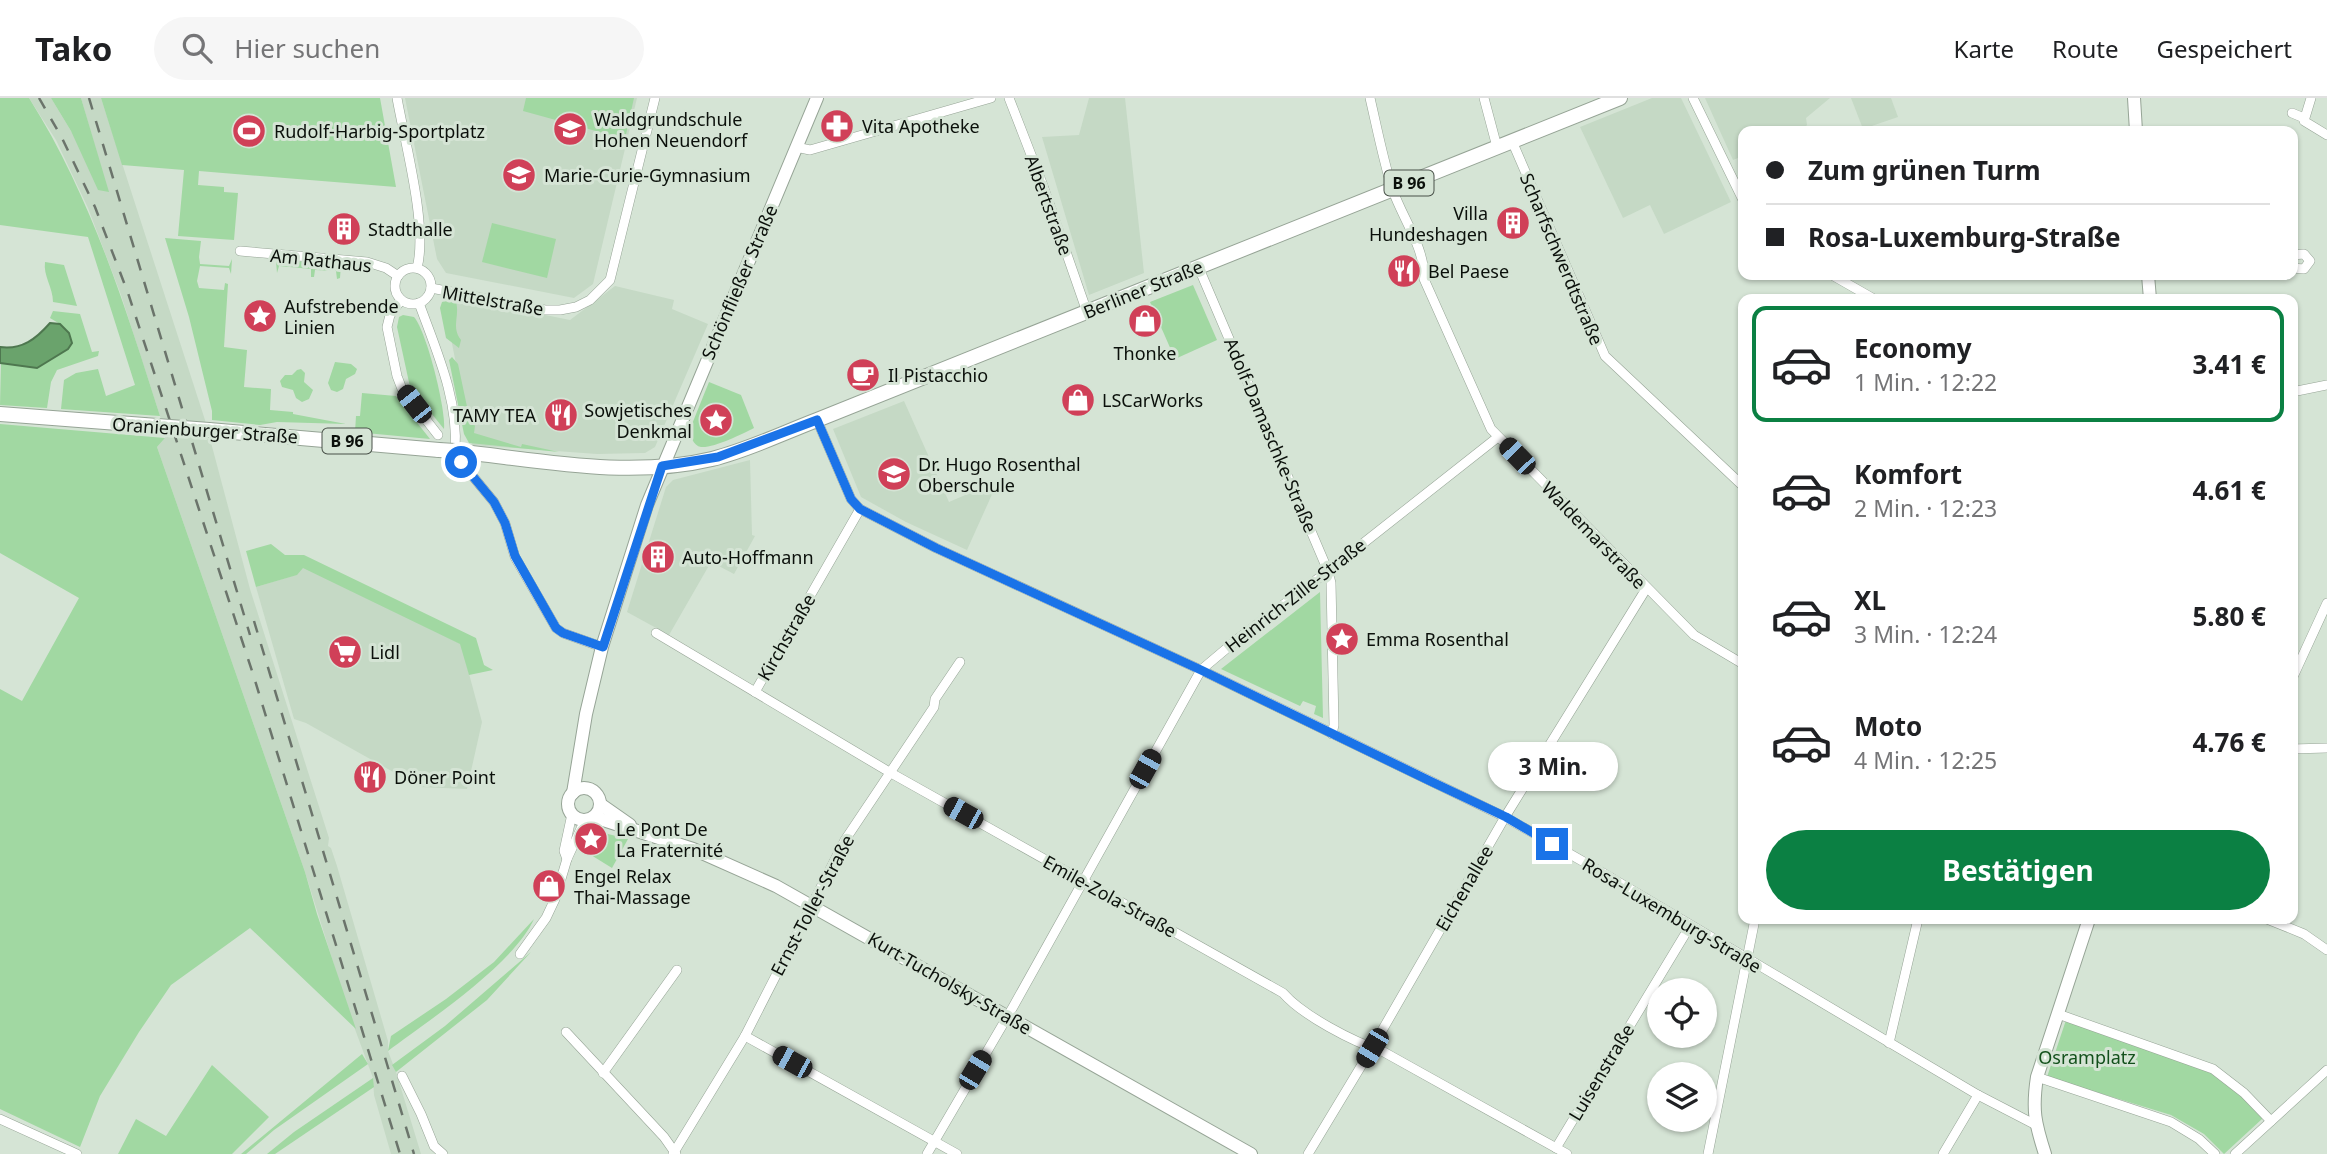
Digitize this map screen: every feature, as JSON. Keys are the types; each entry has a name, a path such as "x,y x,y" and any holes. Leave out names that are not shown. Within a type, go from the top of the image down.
{"main road":[{"name":"Schönfließer Straße","path":"573,793 589,703 603,647 662,466 817,98"},
{"name":"Berliner Straße","path":"662,466 718,457 817,420 1620,98"},
{"path":"2134,98 2136,126"},
{"name":"Oranienburger Straße","path":"0,414 209,430 439,442 459,452 604,466 662,466"},
{"path":"580,749 588,789"},
{"path":"583,788 588,789 597,794 600,804 583,817 569,802 573,793 583,788"},
{"name":"Kurt-Tucholsky-Straße","path":"600,804 639,831"},
{"name":"Kurt-Tucholsky-Straße","path":"583,817 639,831 731,864 811,905 1251,1154"},
{"path":"2045,1154 2033,1104 2037,1077 2087,924"}],"street":[{"path":"397,98 419,222 421,244 416,268"},
{"name":"Mittelstraße","path":"431,288 545,310 576,307 590,300 610,279 655,98"},
{"path":"796,147 810,150 991,98"},
{"name":"Albertstraße","path":"1009,98 1087,312"},
{"name":"Waldemarstraße","path":"1370,98 1392,189 1419,251 1426,285 1491,429 1646,589 1702,642 1738,661"},
{"path":"1484,98 1497,147"},
{"path":"1693,98 1738,190"},
{"path":"2311,98 2304,121 2327,135"},
{"path":"2292,113 2304,118"},
{"name":"Scharfschwerdtstraße","path":"1511,141 1605,356 1738,481"},
{"name":"Am Rathaus","path":"240,251 367,261 398,276"},
{"path":"2298,254 2304,254 2310,261 2304,268 2298,268"},
{"name":"Adolf-Damaschke-Straße","path":"1198,266 1328,571 1331,583 1334,713 1332,734"},
{"path":"416,268 428,277 431,288 427,297 419,303 411,304 401,300 395,287 398,276 406,270 416,268"},
{"path":"1841,280 1865,294"},
{"path":"401,300 390,315 387,327 397,376 402,389 439,442"},
{"path":"419,303 443,368 459,452 494,502 505,523 515,556 556,628 603,647"},
{"path":"2298,391 2327,385"},
{"path":"817,420 851,499 860,509"},
{"name":"Heinrich-Zille-Straße","path":"927,1154 1201,670 1498,437"},
{"name":"Rosa-Luxemburg-Straße","path":"860,509 936,548 1201,670 1506,817 1978,1095 2036,1125"},
{"name":"Kirchstraße","path":"755,692 860,509"},
{"name":"Eichenallee","path":"1308,1154 1506,817 1646,589"},
{"path":"2298,666 2327,603"},
{"name":"Emile-Zola-Straße","path":"656,634 891,773 1283,993 1294,1005 1567,1154"},
{"name":"Ernst-Toller-Straße","path":"674,1154 745,1036 845,840 934,707 935,699 960,662"},
{"path":"2298,749 2327,748"},
{"path":"520,954 546,918 555,899 566,859 564,851 583,817"},
{"path":"1709,1154 1754,924"},
{"path":"1889,1043 1916,924"},
{"path":"2279,924 2304,934 2327,950"},
{"name":"Luisenstraße","path":"1556,1148 1690,926"},
{"path":"603,1073 677,970"},
{"path":"2057,1014 2213,1069 2244,1093 2271,1121"},
{"path":"566,1032 664,1136 674,1154"},
{"path":"745,1036 957,1154"},
{"path":"2235,1154 2327,1070"},
{"path":"402,1076 434,1146 443,1154"},
{"path":"2037,1077 2171,1122 2199,1139 2215,1154"},
{"path":"1943,1154 1978,1095"},
{"path":"0,1119 77,1154"}],"shaded area":[{"path":"29,98 51,98 108,192 81,98 101,98 205,420 250,589 329,838 328,846 337,866 388,1041 388,1051 421,1154 391,1154 374,1095 373,1078 349,1013 305,872 157,447 165,438 160,416 121,295 88,208 56,140"},
{"name":"Marie-Curie-Gymnasium","path":"405,98 637,98 593,284 574,298 446,273 437,259"},
{"path":"1089,98 1125,98 1144,273 1089,295 1042,137 1079,135"},
{"path":"1652,98 1681,98 1731,202 1664,234 1650,205 1623,218 1580,127"},
{"path":"1705,98 1830,98 1806,118 1806,126 1738,126 1738,158 1733,160"},
{"path":"1851,98 1891,98 1898,117 1872,126 1862,126"},
{"path":"615,286 674,300 672,309 708,324 655,447 645,453 597,454 472,445 443,298 451,296 570,320"},
{"path":"50,323 60,324 69,333 72,343 68,349 37,368 0,363 0,347 22,345"},
{"name":"Dr. Hugo Rosenthal Oberschule","path":"904,401 949,502 998,481 967,550 906,522 861,497 833,429"},
{"path":"750,460 752,535 755,536 734,574 711,562 669,635 627,612 666,487 673,480"},
{"path":"303,567 461,644 482,722 467,789 420,787 306,723 294,719 256,587 296,575"}],"green space":[{"path":"0,98 29,98 71,174 105,252 160,416 61,409 64,380 76,373 98,369 106,396 135,385 88,237 0,225"},
{"path":"51,98 81,98 109,192 98,190 71,131"},
{"name":"Rudolf-Harbig-Sportplatz","path":"101,98 380,98 396,187 199,171 198,185 224,187 224,192 238,193 234,240 178,236 184,170 122,165"},
{"path":"526,98 634,98 625,139 523,111"},
{"path":"492,223 556,239 547,278 482,262"},
{"path":"165,238 201,241 200,264 229,266 232,259 231,274 229,268 200,266 197,281 199,288 224,290 225,283 228,284 224,347 247,350 244,387 271,389 270,410 293,412 346,424 277,422 260,425 212,420 189,317"},
{"path":"276,261 341,264 340,278 337,279 336,271 315,270 314,277 311,277 311,269 279,266 277,273"},
{"path":"45,262 64,265 77,306 53,302"},
{"path":"1193,285 1217,340 1175,359 1150,302"},
{"path":"449,299 456,302 456,326 461,340 459,348 446,338 440,308 442,302"},
{"path":"53,311 80,314 92,352 99,351 98,356 57,370 51,382 47,408 0,405 1,363 37,368 68,349 60,324 50,318"},
{"path":"399,317 414,317 430,354 439,389 444,429 410,387 397,327"},
{"path":"452,357 458,364 469,416 475,426 474,433 521,447 522,444 559,452 469,443 464,434 449,360"},
{"path":"335,362 351,364 357,369 355,374 346,379 343,389 337,392 331,390 328,383"},
{"path":"301,369 305,373 304,382 313,390 309,399 302,402 296,398 293,390 282,387 280,381 285,375 292,375"},
{"path":"709,382 741,395 754,428 720,443 701,447 694,442 690,429"},
{"path":"362,393 396,396 430,439 355,432"},
{"path":"0,424 165,438 157,447 305,872 356,1029 250,928 171,985 100,1096 80,1147 0,1109 0,689 22,701 79,598 0,553"},
{"path":"271,544 285,555 304,555 476,638 484,665 493,670 469,675 460,644 303,568 297,575 256,587 246,551"},
{"path":"1320,592 1323,718 1314,714 1316,706 1303,701 1300,706 1221,669"},
{"path":"591,833 628,839 612,868 578,847 584,837"},
{"path":"534,919 524,936 490,973 388,1051 391,1036 494,962"},
{"path":"531,952 487,1000 396,1072 392,1065 445,1026"},
{"name":"Osramplatz","path":"2066,1020 2210,1072 2240,1093 2262,1115 2262,1119 2224,1154 2204,1134 2171,1115 2047,1077"},
{"path":"362,1054 368,1064 274,1130 246,1154 241,1154"},
{"path":"212,1065 269,1117 232,1154 118,1154 136,1119 166,1136"},
{"path":"373,1078 374,1087 275,1154 267,1154 294,1132"}],"railway":[{"path":"39,98 62,138 95,207 128,293 253,674 400,1154"},
{"path":"89,98 250,635"},
{"path":"254,621 414,1154"}],"place":[{"name":"Vita Apotheke","path":"837,126"},
{"name":"Waldgrundschule Hohen Neuendorf","path":"570,129"},
{"name":"Rudolf-Harbig-Sportplatz","path":"249,131"},
{"name":"Marie-Curie-Gymnasium","path":"519,175"},
{"name":"Villa Hundeshagen","path":"1513,223"},
{"name":"Stadthalle","path":"344,229"},
{"name":"Bel Paese","path":"1404,271"},
{"name":"Aufstrebende Linien","path":"260,316"},
{"name":"Thonke","path":"1145,321"},
{"name":"Il Pistacchio","path":"863,375"},
{"name":"LSCarWorks","path":"1078,400"},
{"name":"TAMY TEA","path":"561,415"},
{"name":"Sowjetisches Denkmal","path":"716,420"},
{"name":"Dr. Hugo Rosenthal Oberschule","path":"894,474"},
{"name":"Auto-Hoffmann","path":"658,557"},
{"name":"Emma Rosenthal","path":"1342,639"},
{"name":"Lidl","path":"345,652"},
{"name":"Döner Point","path":"370,777"},
{"name":"Le Pont De La Fraternité","path":"591,839"},
{"name":"Engel Relax Thai-Massage","path":"549,886"}],"route":[{"path":"461,462 494,502 505,523 515,556 556,628 603,647 643,516 662,466 718,457 817,420 851,499 860,509 936,548 1201,670 1506,817 1552,844"}]}
